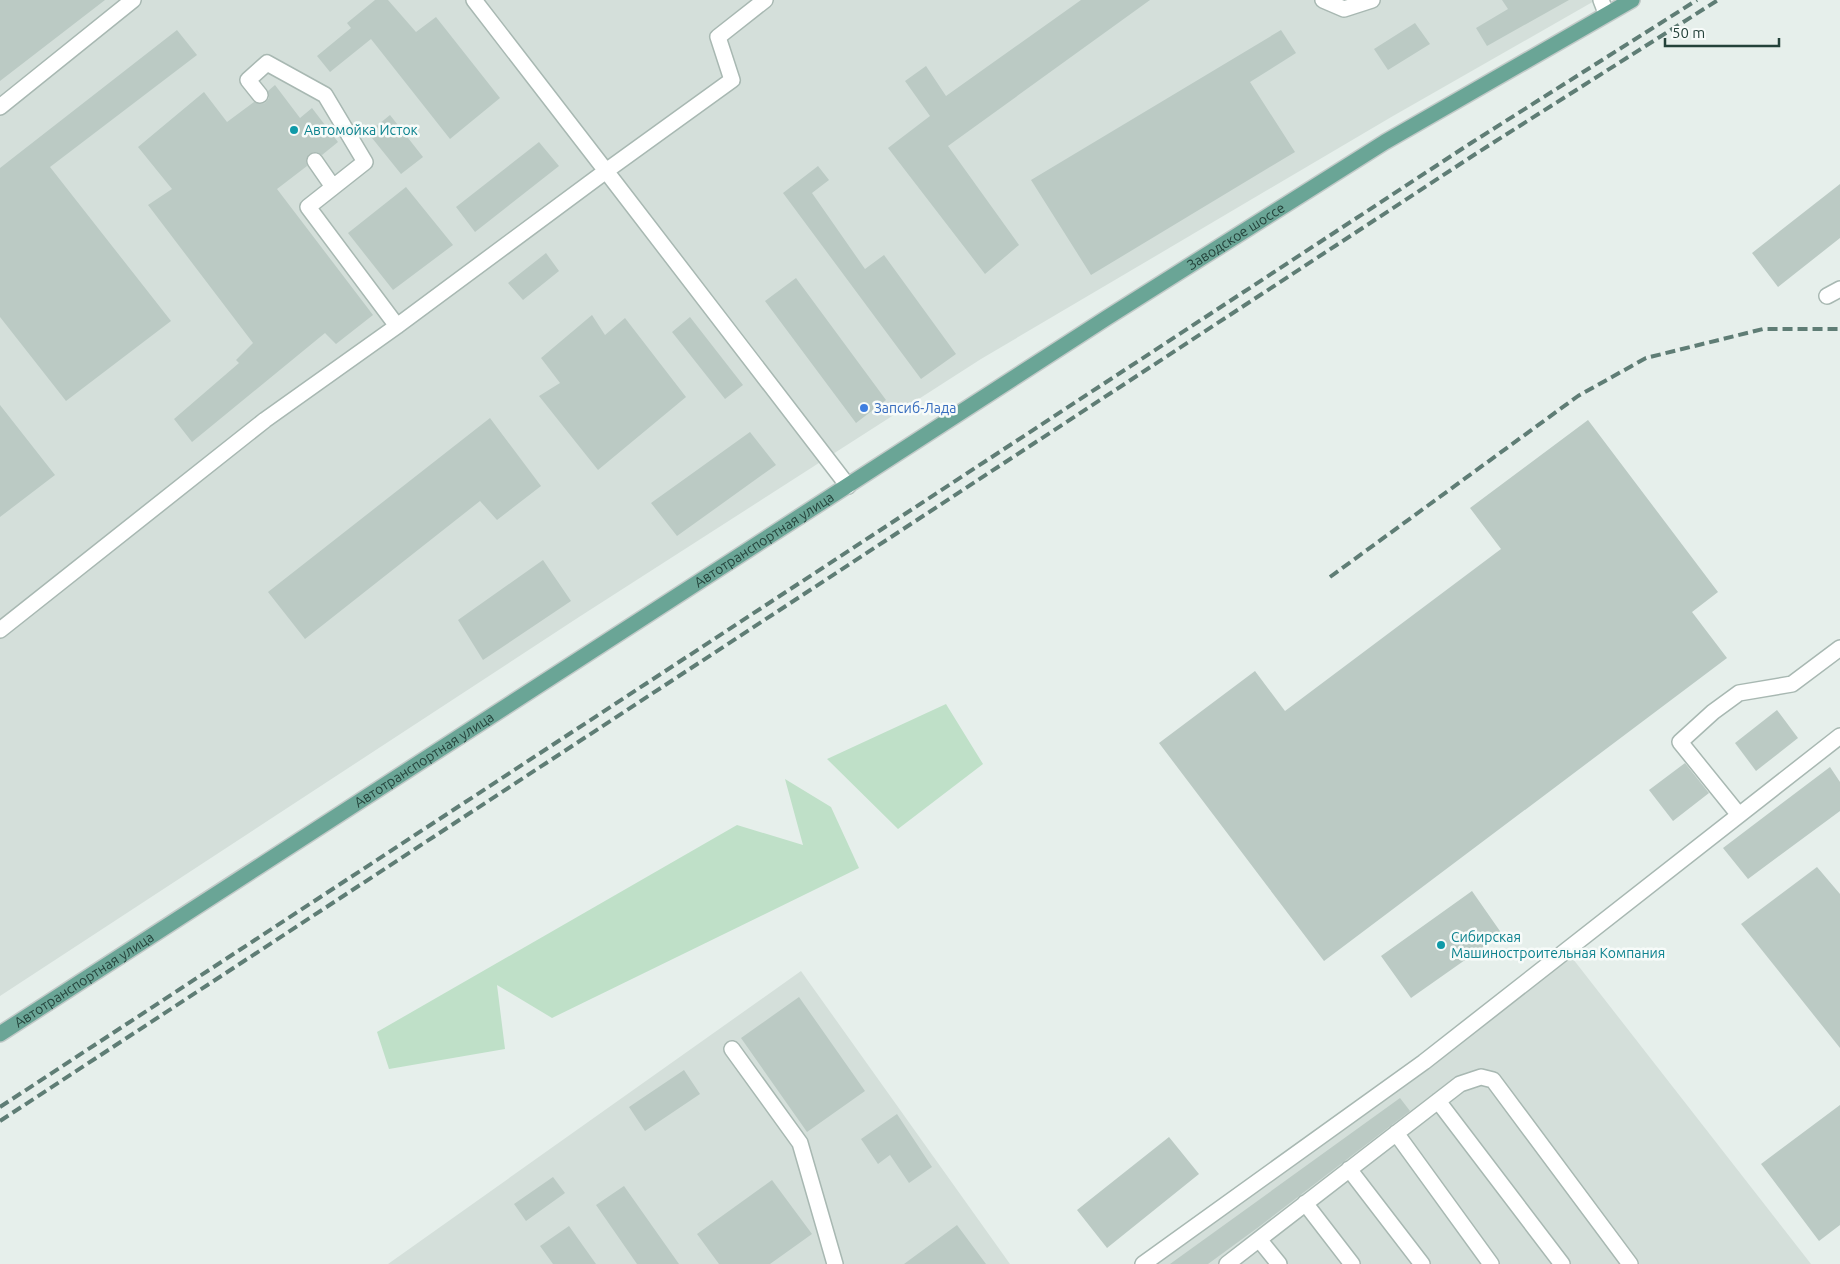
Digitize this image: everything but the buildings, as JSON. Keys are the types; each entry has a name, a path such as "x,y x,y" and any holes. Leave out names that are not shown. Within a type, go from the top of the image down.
{"main road":[{"name":"Заводское шоссе","path":"848,486 1108,317 1385,142 1604,7 1632,0"},
{"name":"Автотранспортная улица","path":"0,1034 848,486"}],"lane":[{"path":"0,107 133,0"},
{"path":"474,0 848,486"},
{"path":"0,630 265,420 397,326 732,80 718,37 765,0"},
{"path":"1323,0 1344,9 1372,0"},
{"path":"260,95 248,80 267,64 325,95 365,162 308,207 397,326"},
{"path":"315,161 333,187"},
{"path":"1827,296 1840,289"},
{"path":"1738,815 1680,742 1713,712 1739,694 1792,684 1840,648"},
{"path":"1144,1264 1424,1062 1840,736"},
{"path":"732,1049 800,1143 835,1264"},
{"path":"1228,1264 1460,1084 1481,1077 1493,1080 1630,1264"},
{"path":"1438,1101 1562,1264"},
{"path":"1396,1133 1491,1264"},
{"path":"1349,1169 1422,1264"},
{"path":"1305,1203 1352,1264"},
{"path":"1262,1243 1279,1264"}],"shaded area":[{"path":"0,0 1596,0 1393,116 981,359 579,617 0,996"},
{"path":"1566,950 1811,1264 1143,1264"},
{"path":"801,971 1010,1264 388,1264"}],"green space":[{"path":"946,704 983,764 898,829 827,759"},
{"path":"785,779 831,807 859,868 552,1018 497,985 505,1049 389,1069 377,1032 737,825 803,845"}],"railway":[{"path":"0,1107 1471,143 1697,0"},
{"path":"0,1121 1477,153 1718,0"},
{"path":"1330,577 1578,396 1646,358 1763,329 1840,329"}],"place":[{"name":"Автомойка Исток","path":"294,130"},
{"name":"Запсиб-Лада","path":"864,408"},
{"name":"Сибирская Машиностроительная Компания","path":"1441,945"}]}
